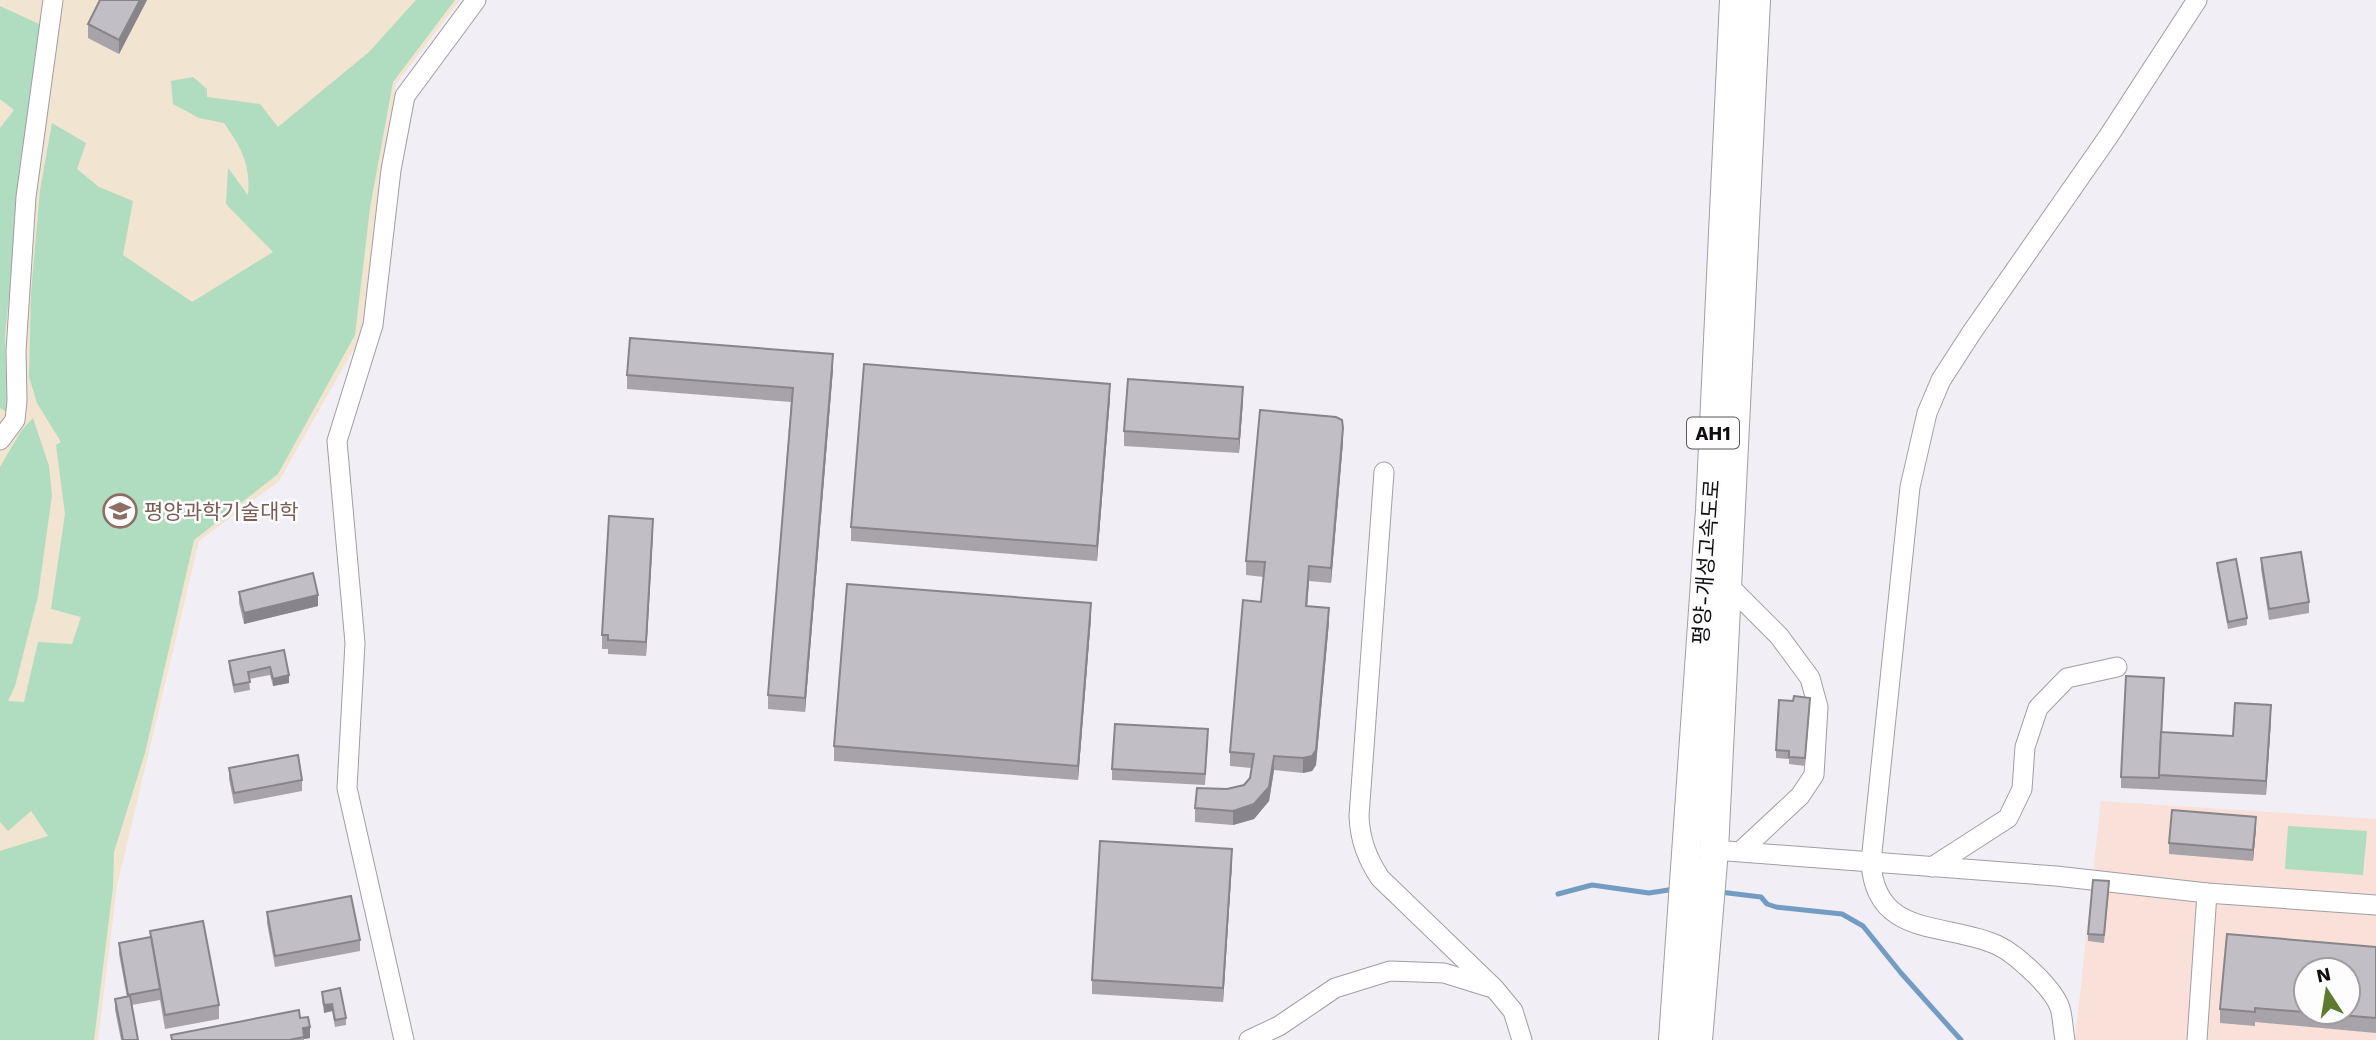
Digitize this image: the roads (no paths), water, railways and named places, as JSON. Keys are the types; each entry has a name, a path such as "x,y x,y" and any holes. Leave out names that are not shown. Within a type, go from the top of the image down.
{"highway":[{"name":"평양-개성고속도로","path":"1714,858 1710,510 1734,0"},
{"name":"평양-개성고속도로","path":"1673,1040 1697,897 1714,858 1756,0"},
{"name":"평양-개성고속도로","path":"1697,897 1698,1040"}],"street":[{"path":"0,440 15,420 16,351 26,197 53,0"},
{"path":"404,1040 347,788 355,643 337,440 373,325 391,170 405,96 476,0"},
{"path":"2065,1040 2060,1007 2043,982 2012,953 1994,944 1918,926 1891,911 1877,891 1872,877 1871,862 1910,487 1927,413 1941,380 2108,137 2197,0"},
{"path":"1384,472 1359,816 1362,840 1380,878 1494,988 1513,1011 1522,1040"},
{"path":"1714,858 1800,796 1814,775 1818,707 1810,678 1779,636 1727,584"},
{"path":"1932,867 2008,818 2022,789 2025,747 2038,708 2067,678 2117,667"},
{"path":"1714,858 1871,862 2056,876 2207,893 2376,905"},
{"path":"2197,1040 2207,893"},
{"path":"1249,1040 1279,1026 1335,988 1390,971 1444,973 1494,988"}],"waterway":[{"path":"1558,894 1592,885 1649,893 1675,889"},
{"path":"1720,892 1761,897 1767,904 1776,907 1842,914 1863,926 1961,1040"}],"place":[{"name":"평양과학기술대학","path":"120,511"}]}
